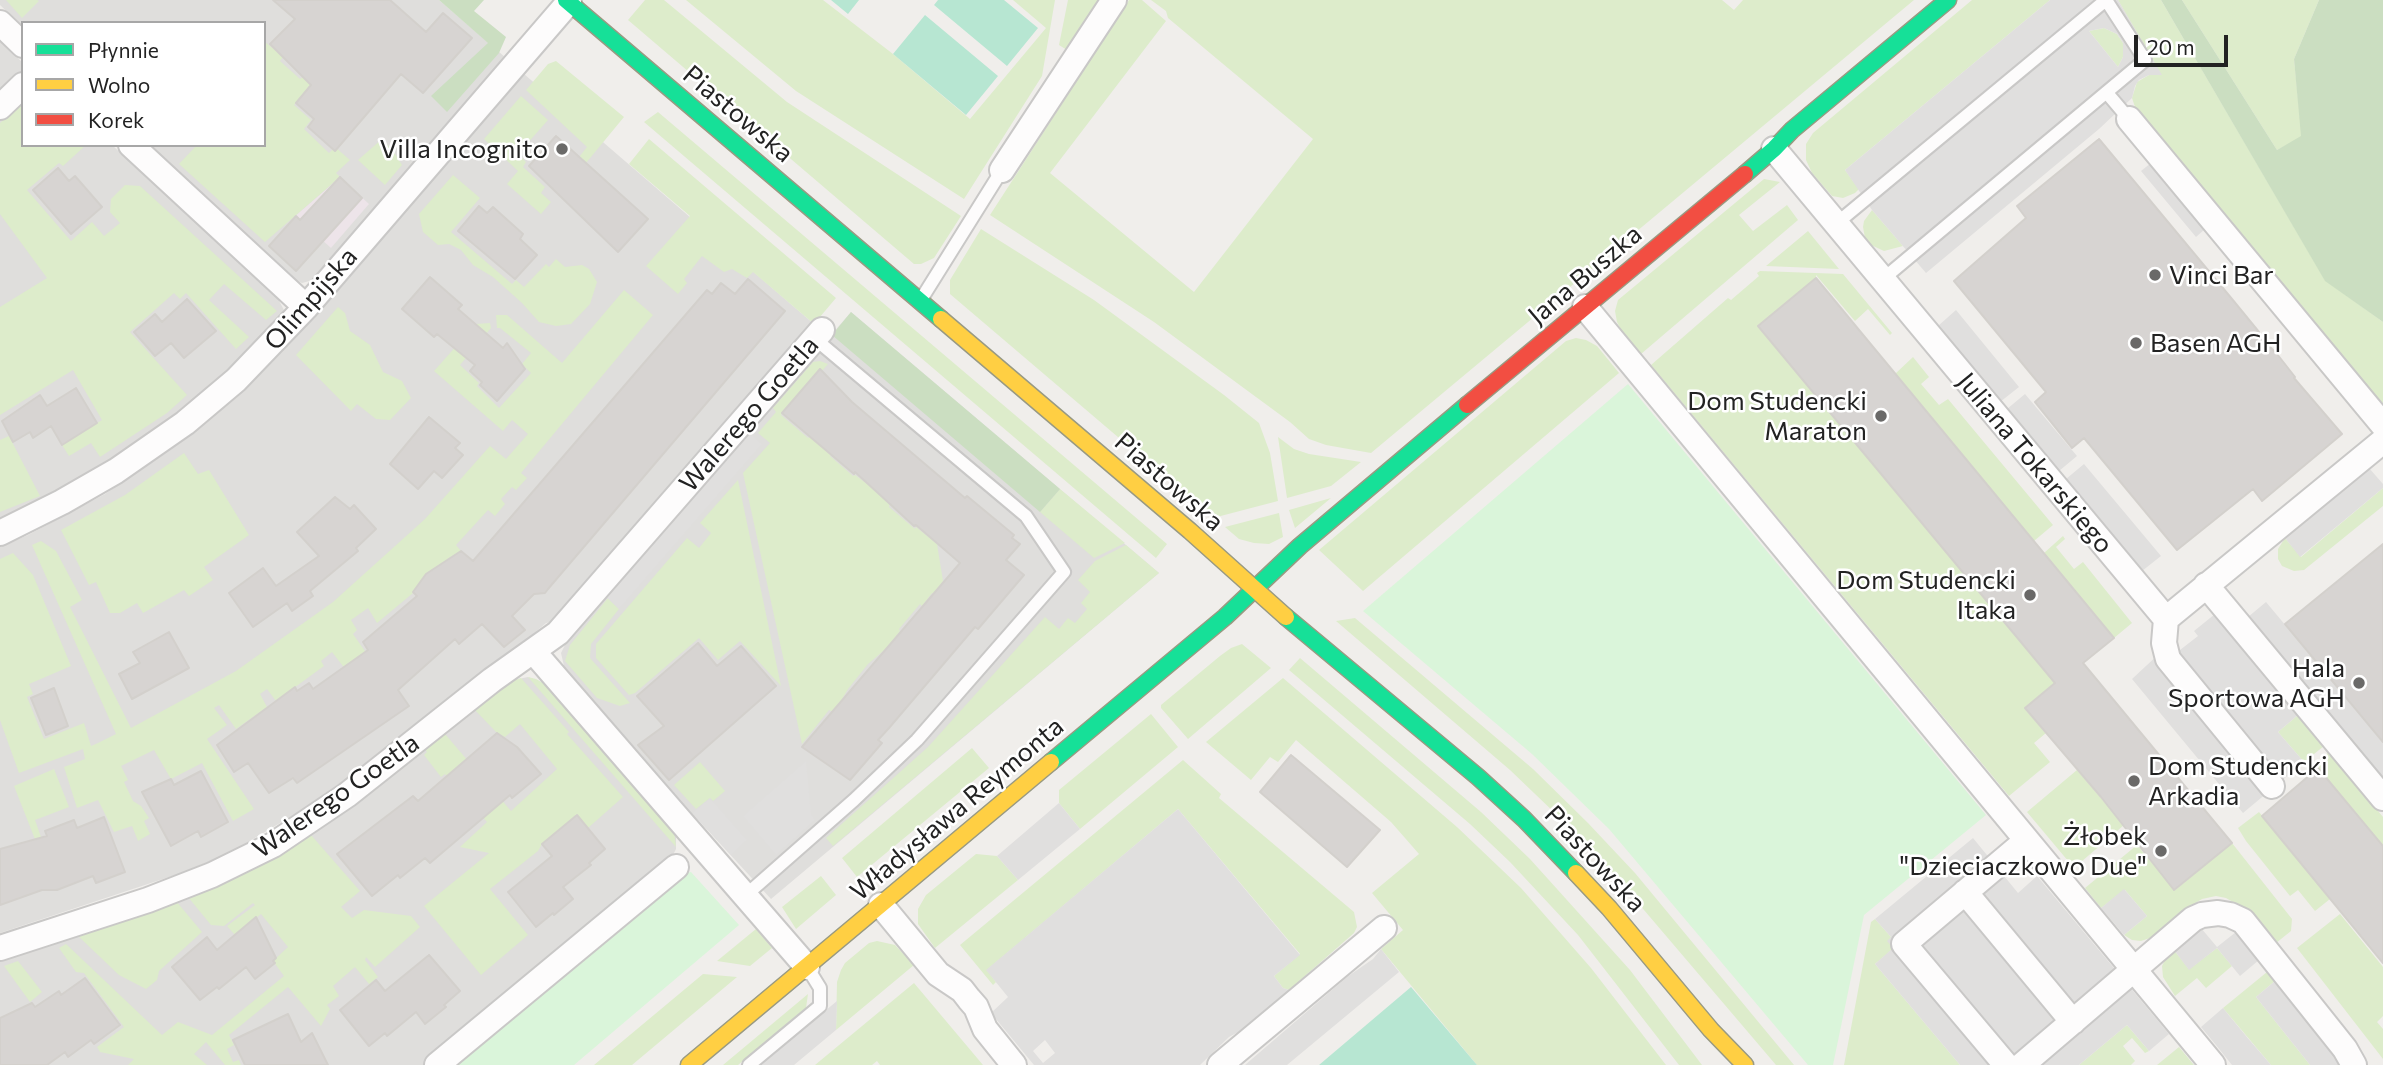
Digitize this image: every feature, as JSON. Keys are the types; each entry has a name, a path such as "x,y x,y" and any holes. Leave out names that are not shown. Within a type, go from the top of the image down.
{"street":[{"path":"1002,170 1114,0"},
{"name":"Jana Buszka","path":"1254,590 1360,494 1774,149 1792,130 1948,0"},
{"name":"Piastowska","path":"568,1 1191,531 1254,590 1478,777 1524,819 1609,908 1711,1030 1745,1065"},
{"name":"Olimpijska","path":"0,533 43,513 116,471 185,423 258,359 306,307 568,1"},
{"path":"0,23 21,43"},
{"path":"0,107 21,87"},
{"path":"2129,119 2383,425"},
{"path":"133,147 306,307"},
{"name":"Juliana Tokarskiego","path":"1774,149 2166,619"},
{"path":"1585,307 2213,1065"},
{"name":"Walerego Goetla","path":"0,948 172,891 254,855 347,795 492,680 558,633 818,334"},
{"path":"2272,786 2168,659 2164,643 2166,619 2383,440"},
{"path":"2206,585 2383,798"},
{"name":"Władysława Reymonta","path":"689,1065 1254,590"},
{"path":"533,651 807,967"},
{"path":"2006,1065 1904,944 2026,841"},
{"path":"437,1065 676,867"},
{"path":"1965,892 2073,1022"},
{"path":"881,905 938,974 962,990 976,1007 985,1029 1014,1065"},
{"path":"2022,1065 2197,917 2208,913 2230,915 2243,922 2345,1049 2354,1065"},
{"path":"1220,1065 1384,928"},
{"name":"Piastowska","path":"1711,1030 1731,1065"}],"lane":[{"path":"1837,223 2106,0 2144,60 1883,279"},
{"path":"2107,93 2129,119"},
{"path":"920,301 1002,170"},
{"path":"746,895 854,800 917,740 1064,572 1026,516 818,334"},
{"path":"749,1065 820,1006 820,988 807,967"}],"shaded area":[{"path":"0,0 439,0 506,58 313,280 302,283 295,280 152,147 266,147 266,21 21,21 21,25 0,5"},
{"path":"2050,0 2118,0 2162,75 2149,75 2139,80 2132,98 2099,129 1926,273 1872,210 1845,170","holes":["2104,28 2117,34 2123,43 2123,57 2118,67 2089,31"]},
{"path":"0,41 21,61 21,73 0,95"},
{"path":"524,74 814,324 558,621 546,623 510,654 506,653 327,795 238,848 208,862 0,933 0,547 105,494 187,437 237,397 278,356"},
{"path":"21,99 21,147 114,147 278,299 284,310 280,318 224,374 143,439 75,483 0,520 0,118"},
{"path":"2151,163 2205,229 2196,237 2141,171"},
{"path":"340,177 369,204 331,248 295,216"},
{"path":"1956,310 2019,387 2000,402 1938,326"},
{"path":"851,312 1159,573 771,899 564,666 561,653 568,639"},
{"path":"2025,394 2077,456 2059,471 2007,409"},
{"path":"747,430 762,444 619,609 604,595"},
{"path":"2084,464 2161,556 2142,571 2066,479"},
{"path":"2369,468 2383,484 2383,488 2300,557 2285,538"},
{"path":"2266,602 2383,742 2383,779 2248,617"},
{"path":"2215,614 2298,715 2278,732 2304,762 2243,813 2132,679 2161,652 2180,650 2198,636 2194,631"},
{"path":"528,677 544,683 676,837 676,849 672,857 644,882 424,1065 0,1065 0,955 182,895 500,687"},
{"path":"806,761 811,814 815,820 776,855 743,816"},
{"path":"710,798 747,840 731,855 692,813"},
{"path":"1059,803 1080,829 1018,880 997,856"},
{"path":"1178,809 1300,955 1274,976 1283,988 1289,990 1229,1037 1200,1065 1034,1065 991,1013 1008,997 986,970","holes":["1045,1040 1055,1053 1043,1063 1033,1051"]},
{"path":"1973,838 2018,893 2037,876 2169,1034 2149,1051 2127,1025 2079,1065 1960,1065 1875,964 1893,948 1887,941 1891,937 1875,919"},
{"path":"2124,889 2147,916 2124,935 2101,908"},
{"path":"2201,928 2217,947 2236,932 2259,960 2240,976 2217,948 2189,970 2174,950"},
{"path":"1381,949 1399,972 1287,1065 1245,1065 1347,977 1373,959"},
{"path":"2275,981 2340,1065 2310,1065 2256,997"},
{"path":"837,1001 836,1030 794,1065 760,1065"},
{"path":"2223,1008 2271,1065 2232,1065 2201,1027"}],"green space":[{"path":"6,0 37,0 39,1 22,18"},
{"path":"439,0 484,0 474,11 506,37 499,53 447,112 431,96 488,43"},
{"path":"645,0 664,0 787,102 961,216 934,258 914,264 628,20"},
{"path":"686,0 823,0 970,119 1046,28 1013,0 1055,0 1042,76 964,199 796,91"},
{"path":"831,0 859,0 848,14"},
{"path":"938,0 1004,0 1038,28 1007,66 934,5"},
{"path":"1068,0 1100,0 1067,50 1059,45"},
{"path":"1129,0 1142,0 1166,21 1050,173 1194,292 1313,139 1168,18 1166,11 1151,0 1722,0 1734,10 1743,0 1914,0 1371,453 1326,445 1309,439 1290,422 1154,322 990,215"},
{"path":"1972,0 2050,0 1845,170 1859,189 1855,193 1843,198 1832,196 1812,173 1806,160 1806,144 1813,133"},
{"path":"2118,0 2161,0 2325,280 2383,322 2383,403 2375,397 2135,107 2132,98 2137,82 2149,75 2161,75"},
{"path":"2161,0 2182,0 2277,150 2301,136 2294,59 2319,0 2383,0 2383,322 2325,281"},
{"path":"2182,0 2319,0 2294,59 2302,137 2277,150"},
{"path":"925,15 998,76 966,115 893,54"},
{"path":"2104,28 2117,34 2123,43 2123,57 2118,67 2089,31"},
{"path":"266,43 283,57 280,61 300,79 305,75 313,83 294,105 311,120 304,129 329,153 335,147 350,160 336,173 340,177 265,242 179,164 195,147 266,147"},
{"path":"556,61 624,117 586,163 579,157 587,147 526,90 548,64"},
{"path":"521,96 548,120 518,154 526,162 523,167 545,187 541,193 551,202 541,214 507,184 518,171 484,139"},
{"path":"21,103 21,147 84,147 63,166 59,163 27,190 71,241 92,222 104,236 120,223 110,212 111,199 125,185 140,186 277,311 266,320 224,284 209,300 249,337 236,349 186,293 180,299 174,293 130,332 187,395 167,413 100,457 91,443 69,456 62,445 102,420 73,370 0,415 0,307 47,278 0,214 0,123"},
{"path":"658,112 1167,544 1156,558 644,122"},
{"path":"382,139 402,165 385,185 358,160"},
{"path":"649,139 836,298 814,324 753,272 747,278 732,269 724,272 702,256 684,279 687,283 678,294 646,266 690,216 629,164"},
{"path":"453,175 480,198 451,232 512,284 516,280 524,287 546,264 549,267 556,259 565,267 582,265 589,269 597,282 590,304 571,324 556,326 539,322 493,277 473,265 461,250 449,244 438,245 423,232 419,214"},
{"path":"1764,179 1780,182 1739,215 1753,231 1787,205 1798,220 1641,354 1617,322 1615,311 1618,300"},
{"path":"1872,210 1903,246 1884,251 1871,245 1865,238 1863,227"},
{"path":"981,229 1094,300 1259,423 1270,453 1278,501 1213,518 950,294 950,280"},
{"path":"1808,231 1839,269 1766,266"},
{"path":"1757,273 1843,274 1892,333 1890,335 1868,309 1855,321 1816,275 1786,306 1784,304 1758,326 2055,683 2025,709 2046,733 2034,743 2050,762 2009,796 1651,365 1728,298 1731,300 1759,276"},
{"path":"624,290 653,315 521,473 527,478 516,490 512,487 501,499 505,504 495,516 488,510 456,545 461,551 447,559 449,563 377,623 368,608 351,620 357,630 353,634 367,654 346,670 332,652 321,661 324,666 276,701 267,689 260,694 267,707 236,729 219,705 214,708 227,725 207,739 254,809 233,821 202,763 171,779 154,750 121,766 128,780 124,782 133,801 141,806 149,818 144,821 150,834 138,841 132,826 114,832 98,800 77,808 64,767 85,759 83,749 19,773 0,720 0,559 13,553 33,575 71,666 29,684 33,694 27,697 44,739 84,723 91,746 98,743 116,734 32,545 41,541 56,551 82,600 70,607 131,728 236,671 333,602 425,519 490,446 506,459 528,434 512,420 503,431 434,371 476,324 490,323 491,328 460,365 499,408 531,373 522,364 531,353 497,328 496,315 507,315 562,363"},
{"path":"338,307 345,313 350,331 370,345 383,372 402,381 411,398 390,420 376,419 357,404 351,411 296,355"},
{"path":"851,312 1060,489 1040,512 832,335"},
{"path":"1576,338 1597,346 1619,373 1363,591 1319,550 1566,341"},
{"path":"1913,357 1929,377 1921,384 1939,405 1948,399 2053,525 2034,541 1895,374"},
{"path":"813,362 828,364 822,371 819,369 781,415 808,438 812,435 830,456 853,476 870,486 915,529 916,527 937,544 943,581 934,594 932,593 922,606 920,604 899,629 889,646 868,664 833,712 829,710 802,744 743,473 770,443 758,433 776,412 773,408"},
{"path":"1628,384 1986,815 1864,915 1833,1065 1808,1065 1609,829 1532,754 1363,611"},
{"path":"9,436 40,496 0,512 0,440"},
{"path":"1278,437 1294,449 1309,454 1361,462 1331,486 1287,498"},
{"path":"184,453 198,474 209,470 249,535 204,567 213,580 189,596 184,590 143,613 137,603 120,613 110,613 96,582 89,585 61,530 125,495"},
{"path":"738,480 781,686 740,641 718,660 699,638 635,693 629,695 596,658 596,644 687,538 699,548 711,533 700,523"},
{"path":"2383,488 2383,506 2304,570 2294,571 2282,566 2278,559 2278,549 2285,538 2301,557"},
{"path":"1060,489 1125,543 1094,558 1040,512"},
{"path":"1331,498 1295,528 1289,510"},
{"path":"1279,513 1283,537 1269,544 1239,539 1225,527"},
{"path":"2063,536 2065,539 2056,547 2074,569 2083,562 2132,623 2114,638 2044,553"},
{"path":"1126,545 1159,573 833,846 826,838 928,747 1045,617 1059,629 1068,618 1075,623 1087,609 1081,603 1090,592 1078,580 1095,561"},
{"path":"608,598 619,609 591,644 590,658 630,703 620,706 597,698 565,661 570,645"},
{"path":"1355,618 1533,769 1588,823 1635,873 1794,1065 1776,1065 1598,856 1558,816 1510,770 1336,621"},
{"path":"1242,644 1271,668 1188,739 1161,705 1220,656"},
{"path":"1300,658 1481,812 1530,859 1630,970 1702,1065 1679,1065 1578,935 1510,862 1470,824 1289,670"},
{"path":"528,677 550,687 674,830 676,847"},
{"path":"521,678 623,797 588,828 576,815 542,844 538,851 490,889 528,935 481,975 424,906 489,853 460,847 487,822 445,774 441,777 424,755 427,752 425,749 445,734 511,811 557,769 520,724 505,737 497,733 473,708 509,682"},
{"path":"1283,678 1457,827 1521,888 1591,968 1666,1065 1477,1065 1381,949 1403,930 1372,893 1419,854 1391,822 1296,740 1278,762 1270,757 1251,780 1206,742"},
{"path":"1151,714 1178,747 1080,829 1059,803 1059,790"},
{"path":"2298,715 2324,746 2304,762 2278,732"},
{"path":"972,748 989,768 857,877 842,858"},
{"path":"2329,752 2383,817 2383,846 2315,764"},
{"path":"1183,760 1221,794 1219,798 1354,912 1357,927 1354,933 1289,990 1283,988 1274,976 1300,954 1178,809 987,970 996,982 993,985 960,945"},
{"path":"700,762 725,791 713,801 710,798 696,809 674,785"},
{"path":"54,769 69,807 35,820 47,854 42,857 14,786"},
{"path":"2077,770 2124,825 2074,868 2027,812"},
{"path":"2259,812 2330,899 2315,911 2298,890 2290,896 2238,828"},
{"path":"311,835 360,891 341,907 352,918 364,910 411,916 420,927 375,967 366,957 365,960 378,977 369,984 355,967 333,986 339,996 327,1005 330,1009 321,1026 288,987 229,1035 234,1045 227,1049 233,1062 239,1060 241,1065 225,1065 206,1042 194,1054 207,1065 128,1065 134,1059 100,1052 97,1047 124,1027 84,973 76,972 59,948 66,944 162,1035 178,1022 212,1035 284,976 273,961 288,947 261,914 235,935 227,926 255,905 253,903 224,926 211,925 188,897 254,869"},
{"path":"2232,843 2292,919 2291,931 2276,943 2247,910 2226,898 2216,896 2202,899 2189,907 2153,937 2141,941 2132,940 2124,935 2147,916 2125,890 2101,908 2085,888 2137,845 2175,890"},
{"path":"976,854 997,856 1018,880 935,948 918,924 918,909 926,895"},
{"path":"691,872 739,925 574,1065 451,1065 685,873"},
{"path":"821,876 836,895 796,929 782,907"},
{"path":"176,901 202,932 159,971 157,980 146,989 119,975 76,934"},
{"path":"2340,914 2383,967 2383,1016 2377,1022 2383,1029 2383,1059 2297,948"},
{"path":"1875,919 1891,937 1894,948 1875,964 1960,1065 1844,1065 1871,922"},
{"path":"756,929 772,948 750,966 717,961"},
{"path":"877,941 895,945 914,965 836,1030 837,982 841,970 845,963 869,943"},
{"path":"2217,948 2232,966 2206,988 2197,978 2175,996 2163,977 2162,966 2166,958 2174,950 2189,969"},
{"path":"18,961 42,992 30,1002 4,966"},
{"path":"2267,972 2275,981 2256,997 2310,1065 2271,1065 2223,1008"},
{"path":"703,974 737,977 632,1065 594,1065"},
{"path":"914,983 983,1065 880,1065 877,1061 872,1065 815,1065"},
{"path":"1411,987 1477,1065 1319,1065"},
{"path":"808,994 806,1008 738,1065 723,1065"},
{"path":"2127,1025 2149,1051 2145,1053 2132,1038 2123,1046 2135,1061 2131,1065 2079,1065"},
{"path":"2179,1047 2194,1065 2157,1065"}],"building":[{"path":"273,0 390,0 426,32 443,13 472,38 423,93 401,74 335,151 308,127 314,119 296,103 311,85 270,44 295,19"},
{"path":"556,136 648,219 618,252 529,166"},
{"name":"Basen AGH","path":"2099,139 2342,434 2262,501 2253,489 2177,550 2084,438 2072,448 2035,402 2046,392 1954,281 2026,218 2017,206"},
{"path":"58,168 69,181 75,176 102,207 71,234 33,190"},
{"path":"340,177 362,198 296,271 269,246 296,216 300,220"},
{"path":"479,206 487,213 493,207 523,234 520,239 537,255 515,279 458,231"},
{"path":"430,277 462,305 458,309 503,348 507,343 525,369 497,401 470,371 475,365 437,334 434,337 402,309"},
{"path":"1816,278 2114,638 2083,663 2232,843 2174,890 2101,797 2025,708 2055,683 1758,326"},
{"path":"748,279 785,311 545,593 534,594 512,616 525,630 504,647 482,624 459,644 455,639 398,690 409,706 297,783 293,778 269,793 248,763 234,772 217,745 295,687 297,691 309,683 313,689 368,650 363,642 417,596 413,592 426,574 461,551 473,561 707,290 712,294 721,283 735,294"},
{"path":"187,299 216,331 184,358 171,343 155,356 134,332 155,314 162,322"},
{"path":"820,369 852,402 965,498 967,496 1014,535 1012,538 1020,544 1006,560 1024,575 978,629 975,627 878,740 882,743 850,780 802,747 960,563 782,413"},
{"path":"76,388 97,423 62,445 51,426 33,438 30,432 13,442 2,421 40,395 47,406"},
{"path":"429,417 460,443 455,448 463,455 442,478 434,471 418,489 390,464"},
{"path":"335,497 350,509 354,505 376,529 356,548 358,551 310,591 313,596 292,611 287,603 253,627 229,593 263,568 276,586 319,556 297,532"},
{"name":"Hala Sportowa AGH","path":"2383,544 2383,742 2285,624"},
{"path":"169,632 189,668 132,699 119,674 140,663 133,652"},
{"path":"698,643 717,666 741,646 776,686 669,780 638,745 664,726 637,696"},
{"path":"54,688 68,726 46,735 31,698"},
{"path":"497,733 517,747 541,774 512,798 510,795 430,863 425,858 372,896 337,854 413,796 418,801"},
{"path":"1291,755 1380,830 1347,867 1260,792"},
{"path":"2318,768 2383,846 2383,963 2262,816"},
{"path":"201,771 228,822 201,837 198,831 171,846 142,792 171,779 174,785"},
{"path":"577,815 605,849 589,863 591,865 563,887 573,899 536,927 508,892 552,856 542,844"},
{"path":"104,817 125,872 96,883 93,876 57,890 42,890 0,905 0,849 47,836 45,831 74,820 77,828"},
{"path":"256,917 276,958 273,961 275,963 255,979 246,967 219,989 217,987 200,1000 172,967 207,937 217,950"},
{"path":"429,955 460,991 425,1024 416,1012 387,1036 385,1033 369,1046 340,1010 376,980 385,991"},
{"path":"85,978 120,1025 94,1044 91,1040 68,1057 65,1052 47,1065 0,1065 0,1018 32,1003 35,1007 59,991 61,995"},
{"path":"288,1014 301,1042 312,1033 328,1065 245,1065 233,1040"}],"traffic: fast":[{"path":"566,0 941,319"},
{"path":"1745,174 1792,130 1948,0"},
{"path":"1051,762 1225,617 1300,546 1467,405"},
{"path":"1286,617 1478,777 1524,819 1576,873"}],"traffic: slow":[{"path":"941,319 1190,531 1286,617"},
{"path":"689,1065 1051,762"},
{"path":"1576,873 1609,908 1711,1030 1745,1065"}],"traffic: jam":[{"path":"1467,405 1745,174"}],"place":[{"name":"Villa Incognito","path":"562,149"},
{"name":"Vinci Bar","path":"2155,275"},
{"name":"Basen AGH","path":"2136,343"},
{"name":"Dom Studencki Maraton","path":"1881,416"},
{"name":"Dom Studencki Itaka","path":"2030,595"},
{"name":"Hala Sportowa AGH","path":"2359,683"},
{"name":"Dom Studencki Arkadia","path":"2134,781"},
{"name":"Żłobek \"Dzieciaczkowo Due\"","path":"2161,851"}]}
